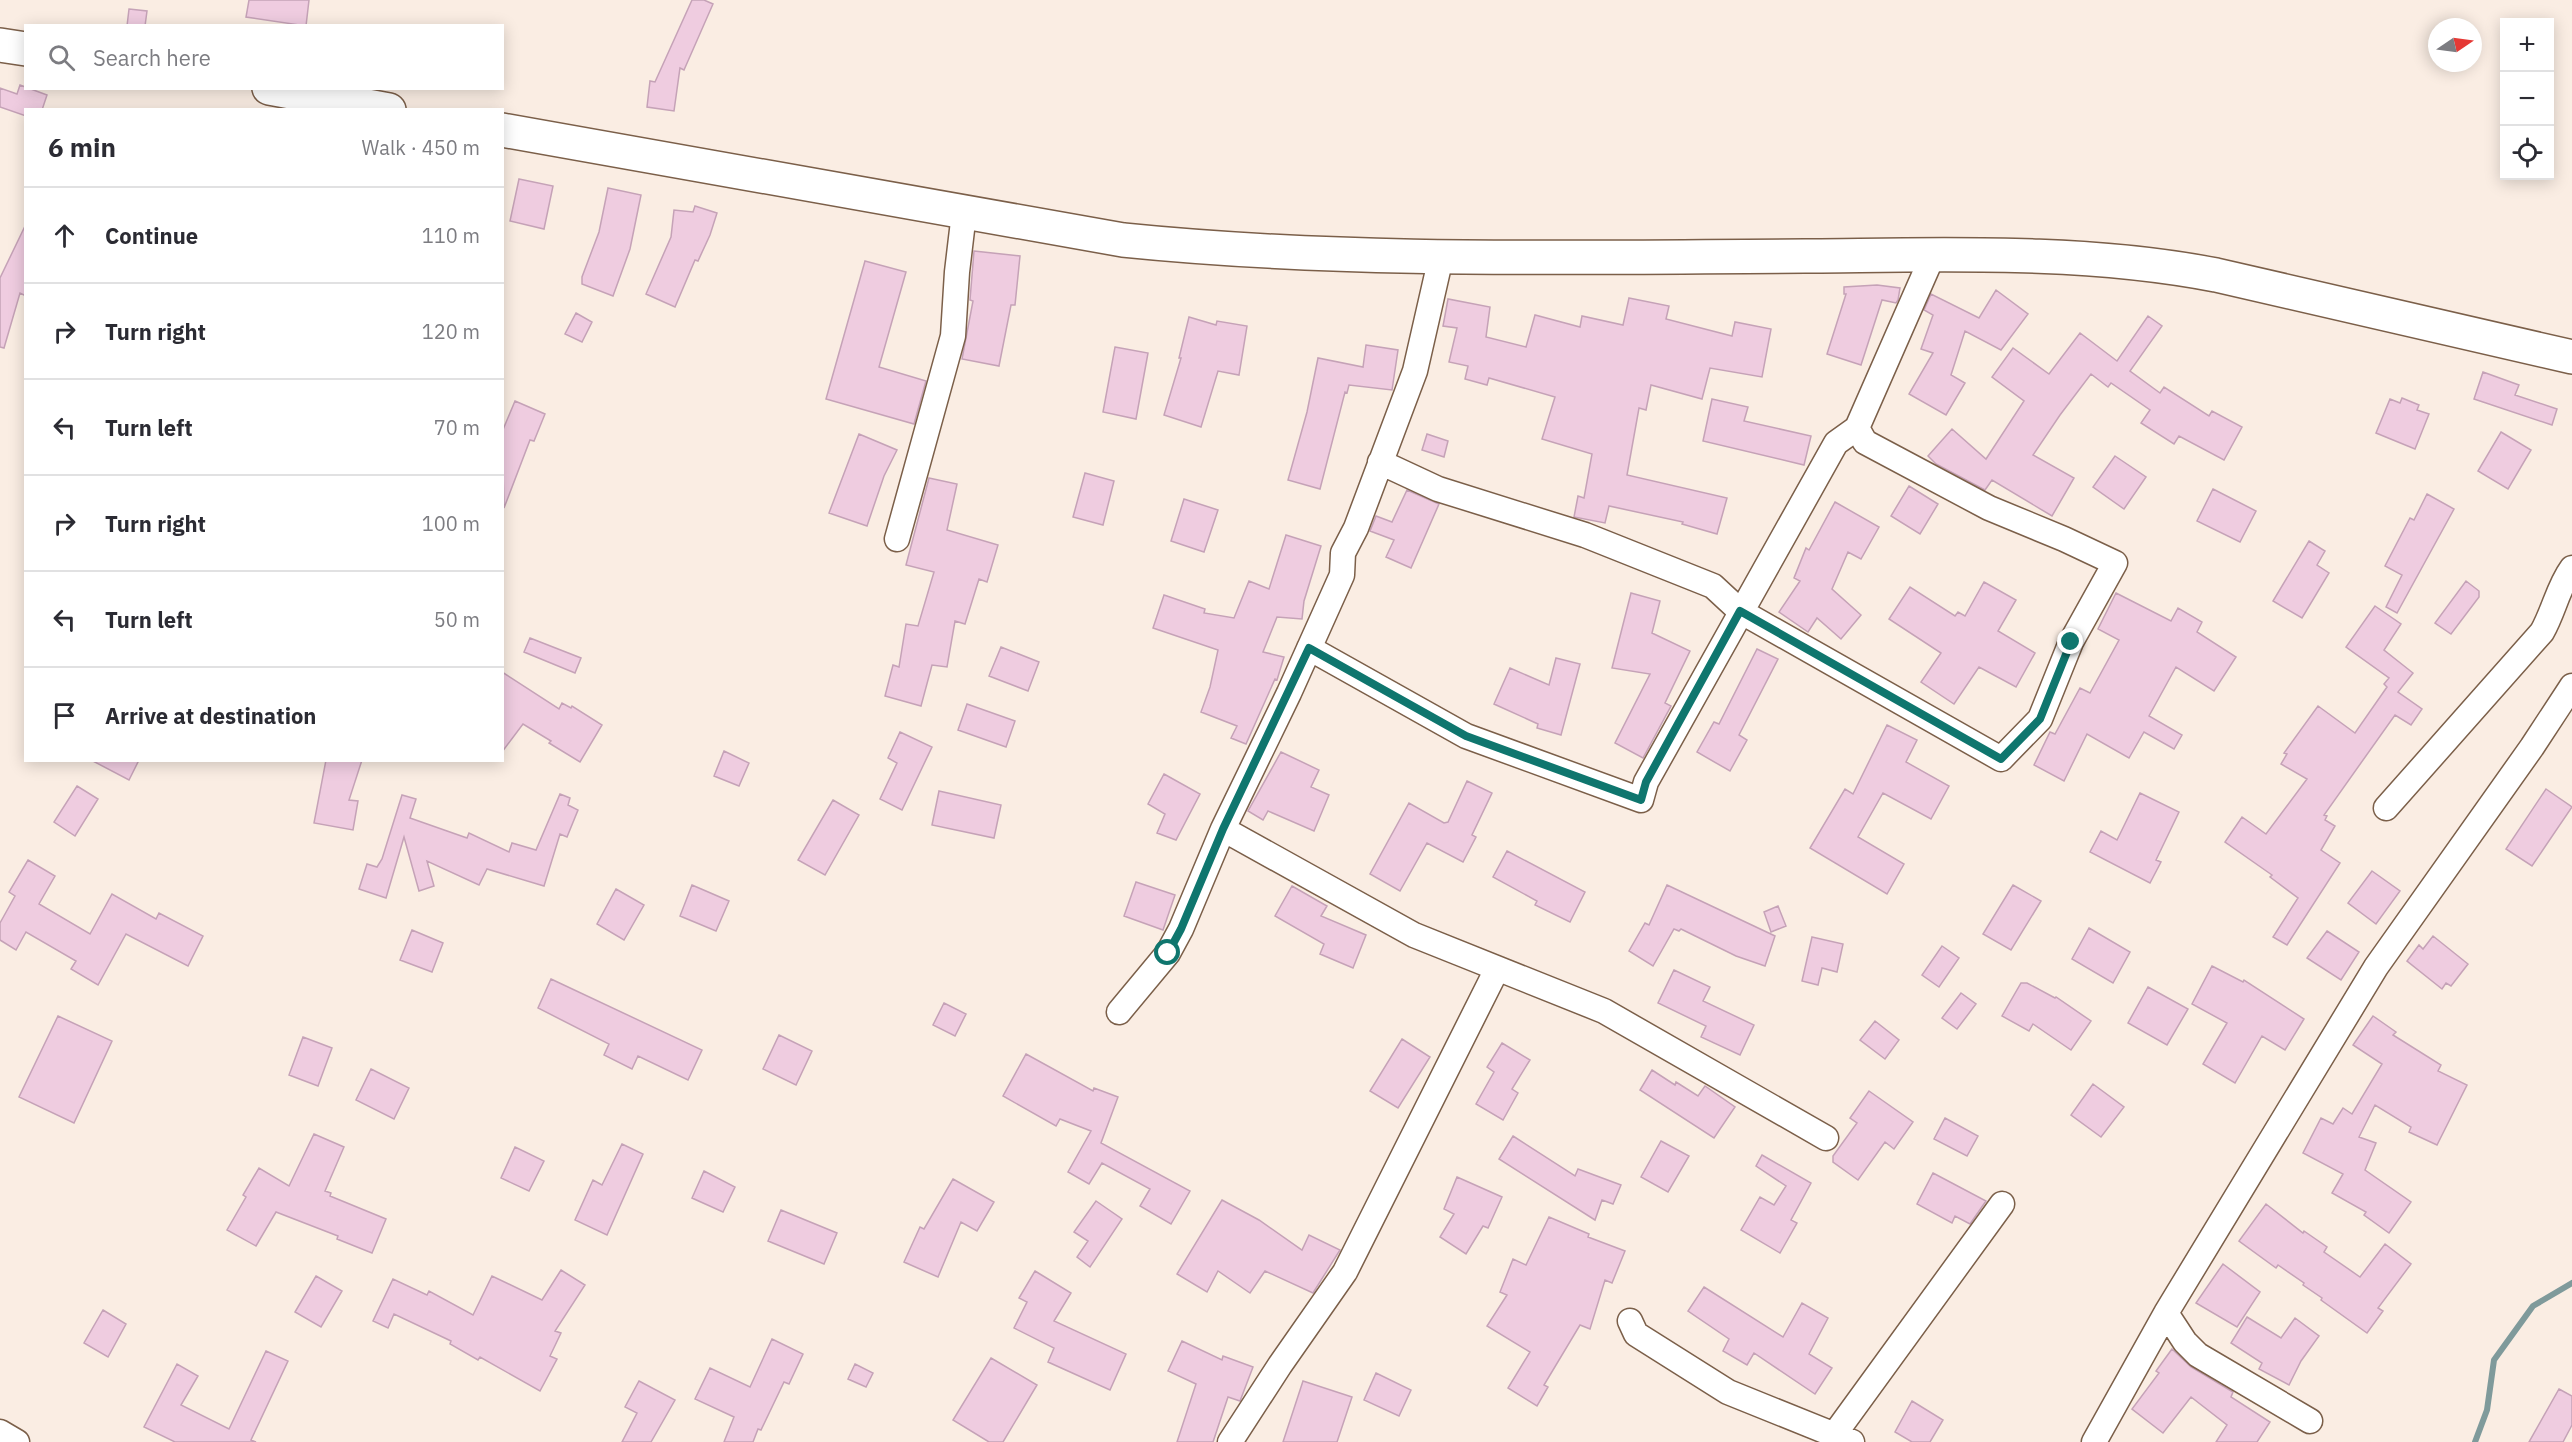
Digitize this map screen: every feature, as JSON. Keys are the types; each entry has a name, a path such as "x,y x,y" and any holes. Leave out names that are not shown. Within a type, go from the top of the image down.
{"main road":[{"path":"0,45 24,49"},
{"path":"280,90 378,108"},
{"path":"504,130 1123,240 1200,248 1347,256 1441,257 1934,255 2114,260 2165,265 2216,274 2572,357"}],"street":[{"path":"897,539 953,336 964,213"},
{"path":"1309,648 1466,736 1641,800 1646,782 1836,443 1857,428 1934,255"},
{"path":"1119,1012 1168,953 1181,929 1223,829 1342,575 1343,553 1356,528 1415,371 1441,257"},
{"path":"1380,462 1438,489 1585,535 1713,586 1740,611 2001,759 2040,719 2071,642 2115,563 1970,498 1865,442 1857,428"},
{"path":"2386,808 2542,632 2563,581 2572,568"},
{"path":"2094,1442 2166,1313 2376,967 2572,687"},
{"path":"1223,829 1414,935 1604,1011 1826,1138"},
{"path":"1230,1442 1345,1272 1497,969"},
{"path":"1630,1321 1636,1334 1728,1392 1843,1438 2002,1204"},
{"path":"2166,1313 2185,1342 2198,1355 2310,1421"},
{"path":"0,1432 17,1442"}],"building":[{"path":"249,0 309,0 306,24 246,17"},
{"path":"692,0 704,0 713,4 684,70 680,68 674,111 647,107 650,81 655,82"},
{"path":"129,9 147,11 145,24 127,24"},
{"path":"20,85 24,86 24,90 34,90 47,95 43,108 24,108 24,115 0,107 0,88 17,94"},
{"path":"519,179 553,186 544,229 510,221"},
{"path":"608,188 641,195 630,249 613,296 582,284 582,277 599,232"},
{"path":"695,206 717,213 710,235 698,261 695,260 675,307 646,294 671,237 674,210 693,212"},
{"path":"24,228 24,295 20,293 4,348 0,347 0,278"},
{"path":"974,251 1020,256 1015,305 1011,305 999,366 962,359 973,301 970,300"},
{"path":"865,261 906,272 879,367 926,381 914,424 826,399"},
{"path":"1877,285 1900,288 1898,300 1896,303 1882,300 1861,365 1827,354 1846,294 1844,294 1844,287"},
{"path":"1996,290 2028,314 2001,350 1965,331 1951,375 1965,383 1946,415 1909,394 1933,353 1921,349 1933,315 1924,310 1931,294 1979,318"},
{"path":"1629,298 1669,306 1666,319 1732,336 1735,322 1771,329 1762,377 1710,368 1702,399 1651,385 1646,410 1639,408 1627,475 1727,498 1717,534 1682,524 1683,522 1609,506 1605,523 1574,517 1578,496 1584,498 1592,454 1542,439 1555,397 1489,378 1487,385 1465,379 1468,366 1449,362 1457,328 1443,326 1448,299 1490,307 1486,337 1526,347 1535,315 1580,327 1582,316 1623,325"},
{"path":"576,313 592,322 582,342 565,334"},
{"path":"2148,316 2162,326 2130,371 2160,393 2164,387 2209,416 2212,411 2242,427 2224,460 2179,436 2174,444 2141,423 2150,410 2111,383 2108,387 2091,374 2033,455 2074,478 2052,516 1992,480 1985,490 1936,464 1928,456 1952,429 1986,459 2024,401 1992,377 2013,348 2049,374 2080,333 2117,361"},
{"path":"1189,317 1216,325 1217,321 1247,326 1239,375 1218,371 1201,427 1164,415 1181,358 1179,358"},
{"path":"1366,345 1398,350 1392,390 1349,385 1347,393 1345,392 1320,489 1288,480 1307,412 1318,358 1363,367"},
{"path":"1115,347 1148,353 1136,419 1103,412"},
{"path":"2483,372 2519,385 2515,395 2557,409 2552,425 2474,399"},
{"path":"2402,398 2419,405 2417,410 2429,414 2415,449 2376,433 2390,399 2400,403"},
{"path":"1712,399 1748,407 1744,421 1811,436 1804,465 1703,441"},
{"path":"515,401 545,414 534,441 530,440 504,508 504,427"},
{"path":"2501,432 2531,450 2508,489 2478,471"},
{"path":"859,434 897,450 884,476 867,526 829,513"},
{"path":"1427,434 1448,441 1444,457 1422,450"},
{"path":"2115,456 2146,477 2124,509 2093,487"},
{"path":"1085,473 1114,481 1103,525 1073,517"},
{"path":"929,478 957,484 947,530 998,545 987,582 979,579 965,624 955,621 947,667 932,665 921,706 885,696 893,665 899,667 906,624 918,626 934,572 906,565"},
{"path":"1909,486 1938,504 1920,534 1891,516"},
{"path":"2213,489 2256,511 2240,542 2197,521"},
{"path":"1407,490 1439,504 1411,568 1386,557 1394,540 1370,531 1376,516 1392,522"},
{"path":"2427,494 2454,509 2397,613 2386,607 2402,575 2385,566 2410,518 2414,520"},
{"path":"1184,499 1218,510 1204,552 1171,541"},
{"path":"1835,502 1879,527 1861,559 1848,552 1832,589 1861,615 1841,639 1817,618 1808,632 1779,612 1800,581 1794,578 1806,548 1809,550"},
{"path":"1286,535 1321,546 1304,601 1302,619 1277,617 1263,652 1284,657 1277,680 1275,679 1246,744 1231,738 1237,726 1201,712 1210,687 1218,650 1153,628 1164,595 1205,609 1204,613 1234,618 1249,581 1269,589"},
{"path":"2309,541 2325,551 2317,565 2329,573 2302,618 2273,601"},
{"path":"2466,581 2479,591 2479,597 2451,634 2435,623"},
{"path":"1984,582 2016,600 1998,631 2035,653 2016,687 1979,667 1954,704 1921,682 1941,653 1889,619 1910,587 1955,616 1958,612 1965,616"},
{"path":"1631,593 1660,601 1652,633 1690,651 1665,703 1671,706 1643,758 1615,743 1650,674 1612,668"},
{"path":"2116,593 2171,621 2178,608 2202,622 2197,632 2236,657 2214,691 2176,667 2149,716 2182,735 2174,749 2144,732 2129,758 2087,734 2064,781 2034,765 2050,732 2055,734 2080,688 2090,693 2119,640 2098,629"},
{"path":"2375,606 2401,624 2384,650 2413,673 2398,692 2422,709 2411,725 2395,715 2324,815 2327,816 2325,820 2335,826 2321,850 2340,863 2287,945 2273,937 2298,898 2270,877 2272,875 2225,842 2242,817 2266,834 2307,779 2281,764 2287,754 2284,753 2318,706 2355,733 2387,687 2384,684 2389,678 2346,647"},
{"path":"530,638 581,658 575,673 524,652"},
{"path":"1001,647 1039,662 1028,691 989,676"},
{"path":"1757,649 1778,659 1739,735 1747,740 1730,771 1697,752 1714,722 1719,724"},
{"path":"1556,658 1580,664 1561,735 1537,728 1538,724 1494,704 1510,668 1549,685"},
{"path":"504,673 559,709 562,703 571,708 572,706 602,725 580,762 523,724 504,749"},
{"path":"967,704 1015,721 1006,747 958,730"},
{"path":"1887,725 1917,740 1906,762 1949,786 1931,819 1883,793 1858,837 1904,864 1887,894 1810,848 1845,789 1853,794"},
{"path":"900,732 932,747 902,810 880,799 897,763 888,758"},
{"path":"724,751 749,763 739,786 714,776"},
{"path":"1281,752 1319,770 1311,787 1329,795 1314,831 1268,811 1263,820 1248,811"},
{"path":"95,762 138,762 129,780"},
{"path":"326,762 361,762 349,800 358,801 353,830 314,823"},
{"path":"1164,774 1200,794 1176,840 1157,833 1165,814 1148,804"},
{"path":"1467,781 1492,793 1472,835 1476,837 1463,862 1427,843 1400,891 1370,874 1409,803 1444,823 1448,822"},
{"path":"77,786 98,799 75,836 54,822"},
{"path":"2546,789 2572,807 2532,866 2506,849"},
{"path":"939,791 1001,805 994,838 932,825"},
{"path":"2140,793 2179,812 2156,860 2161,862 2150,883 2090,852 2101,831 2117,840"},
{"path":"560,794 570,798 568,805 578,810 567,837 560,834 544,886 487,869 479,885 427,861 434,886 419,891 404,837 386,898 359,889 367,864 377,867 382,859 402,795 416,799 410,818 467,838 469,833 509,852 512,843 536,850"},
{"path":"833,800 859,815 825,875 798,860"},
{"path":"1507,851 1585,892 1570,922 1535,905 1537,901 1493,877"},
{"path":"28,860 55,876 39,904 90,934 112,894 156,919 159,913 203,936 188,966 126,934 98,985 71,969 76,961 26,932 16,950 0,940 0,923 15,896 9,892"},
{"path":"2372,871 2400,891 2376,924 2348,903"},
{"path":"1136,882 1175,895 1163,930 1124,916"},
{"path":"692,885 729,901 716,931 680,916"},
{"path":"1667,885 1775,936 1765,966 1736,956 1681,929 1679,931 1674,929 1653,966 1629,951 1645,923 1649,925"},
{"path":"2013,885 2041,901 2011,950 1983,934"},
{"path":"1292,886 1327,906 1321,916 1366,935 1353,968 1320,954 1324,944 1275,916"},
{"path":"616,889 644,905 624,940 597,924"},
{"path":"1778,906 1786,926 1771,932 1764,912"},
{"path":"2089,928 2130,952 2113,983 2072,959"},
{"path":"412,930 443,943 432,972 400,960"},
{"path":"2327,931 2359,952 2341,980 2307,958"},
{"path":"2433,936 2468,964 2451,986 2446,983 2442,989 2407,961 2419,945 2423,949"},
{"path":"1812,937 1843,944 1837,972 1822,968 1818,985 1802,981"},
{"path":"1942,946 1959,958 1939,987 1922,975"},
{"path":"2212,966 2243,982 2244,980 2304,1019 2285,1050 2262,1036 2235,1083 2203,1064 2227,1023 2192,1004"},
{"path":"1674,970 1710,987 1703,1001 1754,1025 1740,1055 1701,1037 1706,1026 1658,1003"},
{"path":"551,979 702,1050 688,1080 638,1056 632,1069 604,1055 609,1044 538,1008"},
{"path":"2021,983 2027,983 2056,997 2091,1021 2071,1050 2033,1024 2029,1031 2002,1016"},
{"path":"2148,987 2188,1009 2167,1045 2128,1023"},
{"path":"1961,993 1976,1004 1957,1029 1942,1018"},
{"path":"944,1003 966,1014 955,1036 933,1025"},
{"path":"58,1016 112,1041 74,1123 19,1097"},
{"path":"2373,1016 2396,1032 2393,1035 2441,1065 2438,1071 2467,1085 2437,1145 2409,1132 2411,1127 2375,1105 2359,1137 2376,1143 2365,1170 2411,1202 2389,1233 2364,1215 2366,1212 2332,1193 2343,1174 2303,1153 2321,1118 2333,1124 2343,1108 2352,1114 2382,1064 2353,1045"},
{"path":"1875,1021 1899,1040 1885,1059 1860,1040"},
{"path":"779,1035 812,1051 796,1085 763,1069"},
{"path":"303,1037 332,1048 318,1086 289,1075"},
{"path":"1402,1039 1430,1057 1398,1108 1370,1091"},
{"path":"1502,1043 1530,1060 1512,1089 1518,1093 1503,1120 1476,1104 1494,1072 1487,1067"},
{"path":"1026,1054 1093,1091 1094,1088 1118,1097 1101,1143 1190,1191 1171,1224 1140,1206 1150,1189 1102,1163 1089,1184 1068,1172 1091,1131 1060,1119 1056,1126 1003,1096"},
{"path":"371,1069 409,1088 394,1119 356,1100"},
{"path":"1652,1070 1698,1096 1705,1086 1735,1107 1714,1138 1640,1090"},
{"path":"2093,1084 2124,1107 2101,1137 2071,1115"},
{"path":"1869,1091 1913,1122 1894,1149 1885,1142 1858,1180 1833,1162 1833,1156 1857,1123 1850,1118"},
{"path":"1945,1118 1978,1136 1967,1156 1934,1139"},
{"path":"314,1134 344,1147 325,1191 331,1193 330,1196 386,1219 372,1253 337,1239 338,1236 276,1212 256,1246 227,1230 246,1197 243,1195 259,1168 289,1186"},
{"path":"1513,1136 1575,1176 1578,1169 1621,1185 1613,1204 1602,1200 1595,1220 1499,1159"},
{"path":"1661,1141 1689,1156 1668,1192 1641,1177"},
{"path":"622,1144 643,1154 607,1235 575,1220 593,1180 602,1185"},
{"path":"515,1147 544,1161 529,1191 501,1178"},
{"path":"1762,1155 1811,1183 1791,1220 1797,1223 1780,1253 1741,1230 1760,1197 1774,1205 1786,1186 1756,1166"},
{"path":"704,1171 735,1187 723,1212 692,1198"},
{"path":"1933,1173 1986,1201 1970,1224 1955,1216 1952,1223 1917,1204"},
{"path":"1457,1177 1502,1197 1488,1228 1483,1226 1466,1254 1440,1237 1454,1214 1444,1209"},
{"path":"953,1179 994,1202 977,1231 961,1222 938,1277 904,1262 920,1227 924,1229"},
{"path":"1222,1200 1259,1220 1302,1250 1309,1235 1340,1250 1313,1293 1265,1271 1250,1293 1218,1271 1207,1292 1177,1274"},
{"path":"1096,1201 1122,1219 1090,1267 1077,1257 1088,1241 1074,1232"},
{"path":"2266,1204 2303,1233 2304,1231 2327,1247 2324,1252 2360,1277 2385,1244 2411,1264 2378,1308 2383,1311 2367,1333 2321,1300 2322,1298 2303,1285 2304,1283 2278,1265 2276,1268 2239,1241"},
{"path":"781,1210 837,1233 824,1264 768,1241"},
{"path":"1549,1217 1589,1234 1588,1237 1625,1251 1612,1283 1605,1280 1590,1329 1580,1325 1544,1385 1548,1387 1537,1406 1508,1388 1530,1352 1487,1326 1507,1295 1500,1292 1513,1259 1526,1265"},
{"path":"2223,1264 2260,1292 2237,1327 2196,1303"},
{"path":"561,1270 585,1285 555,1331 561,1333 550,1356 557,1359 540,1391 480,1357 478,1360 450,1344 451,1341 394,1314 388,1328 373,1321 393,1279 427,1295 429,1291 473,1315 492,1276 542,1300"},
{"path":"1035,1271 1071,1293 1054,1321 1126,1354 1110,1390 1048,1362 1054,1348 1014,1328 1027,1302 1019,1298"},
{"path":"316,1276 342,1291 321,1327 295,1312"},
{"path":"1704,1287 1783,1337 1802,1303 1828,1318 1809,1354 1832,1368 1815,1394 1754,1353 1747,1365 1723,1351 1729,1339 1688,1311"},
{"path":"103,1310 126,1324 108,1357 84,1343"},
{"path":"2247,1317 2281,1338 2295,1318 2319,1336 2301,1361 2289,1385 2259,1369 2262,1363 2231,1343"},
{"path":"772,1339 803,1354 789,1384 784,1382 753,1442 724,1442 734,1417 695,1399 710,1368 750,1387"},
{"path":"1182,1341 1222,1360 1223,1356 1253,1367 1240,1401 1228,1397 1213,1442 1177,1442 1196,1384 1168,1371"},
{"path":"2172,1349 2191,1367 2233,1392 2231,1397 2270,1422 2257,1442 2216,1442 2227,1425 2191,1397 2163,1433 2132,1409 2159,1373 2156,1371"},
{"path":"266,1351 288,1361 251,1440 256,1442 175,1442 144,1427 177,1364 198,1376 181,1405 229,1429"},
{"path":"991,1358 1037,1385 1003,1442 989,1442 953,1420"},
{"path":"855,1364 873,1373 866,1387 848,1379"},
{"path":"1376,1373 1411,1390 1399,1416 1364,1400"},
{"path":"639,1381 675,1400 651,1442 622,1442 637,1413 625,1407"},
{"path":"1303,1381 1352,1397 1337,1442 1283,1442"},
{"path":"2559,1389 2572,1396 2572,1425 2563,1442 2529,1442"},
{"path":"1912,1401 1943,1420 1930,1442 1912,1442 1895,1432"}],"waterway":[{"path":"2475,1442 2487,1410 2494,1360 2533,1306 2572,1283"}],"route":[{"path":"1168,953 1181,929 1223,829 1309,648 1466,736 1641,800 1646,782 1740,611 2001,759 2040,719 2071,642"}]}
